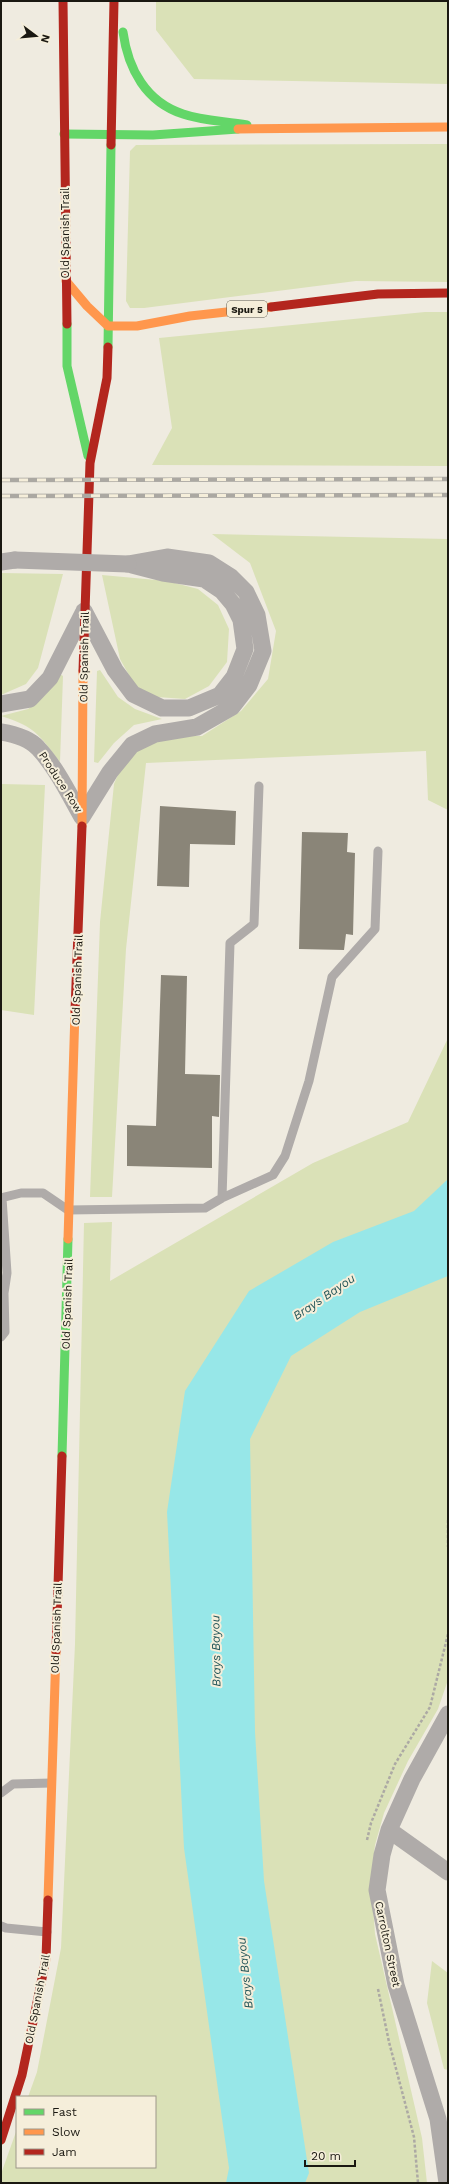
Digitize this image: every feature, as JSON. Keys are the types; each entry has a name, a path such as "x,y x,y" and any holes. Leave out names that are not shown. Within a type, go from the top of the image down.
{"main road":[{"name":"Old Spanish Trail","path":"63,1 67,366 90,463"},
{"name":"Old Spanish Trail","path":"1,2140 22,2075 46,1959 68,1254 68,1210 82,817 84,611 90,463 107,378 114,1"},
{"path":"123,1 123,34 126,54 136,78 156,100 185,114 258,127"},
{"path":"64,134 153,135 258,127 448,127"},
{"path":"66,281 86,306 108,326"},
{"name":"Spur 5","path":"108,326 137,326 190,316 378,294 448,293"}],"street":[{"name":"Produce Row","path":"1,732 14,734 37,747 55,771 82,817 110,772 132,745 156,734 197,727 232,707 249,685 263,651 257,615 246,592 232,577 209,563 167,557 128,564 8,561"},
{"name":"Produce Row","path":"84,611 115,670 133,694 162,708 188,708 220,695 234,677 245,649 241,620 233,604 222,591 204,579 163,573 128,564"},
{"path":"1,704 30,699 50,678 84,611"},
{"name":"Carrolton Street","path":"447,2183 438,2119 396,1985 377,1890 382,1855 389,1830 412,1779 448,1714"},
{"path":"389,1830 448,1872"}],"lane":[{"path":"222,1198 230,943 254,924 259,786"},
{"path":"1,1337 5,1332 3,1293 7,1273 2,1198 21,1193 43,1193 68,1210 205,1208 222,1198 273,1175 285,1156 309,1081 332,977 375,929 378,851"},
{"path":"1,1794 13,1784 51,1783"},
{"path":"1,1926 6,1928 47,1932"}],"path":[{"path":"448,1520 448,1547"}],"green space":[{"path":"156,1 448,1 448,84 194,79 156,30"},
{"path":"448,144 448,282 356,281 144,308 130,308 126,301 130,151 136,145"},
{"path":"425,312 448,312 448,466 152,465 172,428 159,338"},
{"path":"212,534 448,539 448,810 428,800 426,751 146,763 126,949 112,1197 90,1197 100,922 114,784 125,758 162,736 202,736 241,711 268,679 276,631 250,563"},
{"path":"1,573 63,574 38,668 26,684 1,695"},
{"path":"102,575 167,581 198,589 218,605 229,629 227,662 209,686 185,699 157,697 135,686 120,659"},
{"path":"100,670 118,697 135,709 162,719 134,725 114,743 98,763 94,762 97,671"},
{"path":"60,674 63,676 60,762 41,738 30,728 1,716 28,709 46,694"},
{"path":"1,784 45,785 34,1015 1,1010"},
{"path":"448,1038 448,1680 438,1709 408,1761 384,1813 375,1845 371,1880 375,1934 422,2138 427,2183 1,2183 1,2174 16,2132 16,2168 156,2168 156,2096 28,2096 37,2072 61,1948 75,1644 84,1223 112,1222 110,1281 313,1163 408,1122"},
{"path":"432,1961 448,1973 448,2070 444,2069 427,2003"}],"water":[{"name":"Brays Bayou","path":"448,1179 448,1276 360,1312 291,1356 250,1439 255,1732 264,1881 309,2173 305,2183 226,2183 229,2168 184,1848 167,1512 185,1391 249,1291 333,1242 414,1211"}],"building":[{"path":"160,806 236,811 235,845 190,844 189,887 157,886"},
{"path":"302,832 348,833 347,852 355,853 353,935 346,934 344,950 299,949"},
{"path":"161,975 187,976 185,1074 220,1075 219,1117 212,1116 212,1168 127,1166 127,1125 156,1126"}],"railway":[{"path":"1,480 448,479"},
{"path":"1,496 448,495"}],"traffic: fast":[{"path":"123,32 125,46 134,71 149,93 159,101 170,109 183,114 207,120 247,125"},
{"path":"64,134 153,135 238,129"},
{"path":"108,347 111,145"},
{"path":"67,324 67,366 88,456"},
{"path":"62,1456 68,1239"}],"traffic: slow":[{"path":"238,129 448,127"},
{"path":"66,281 87,306 108,326 137,326 190,316 271,307"},
{"path":"82,826 83,671"},
{"path":"68,1239 75,1011"},
{"path":"48,1900 56,1651"}],"traffic: jam":[{"path":"63,1 67,324"},
{"path":"111,145 114,1"},
{"path":"271,307 378,294 448,293"},
{"path":"83,671 90,463 107,378 108,347"},
{"path":"75,1011 82,826"},
{"path":"56,1651 62,1456"},
{"path":"1,2140 22,2075 46,1959 48,1900"}]}
